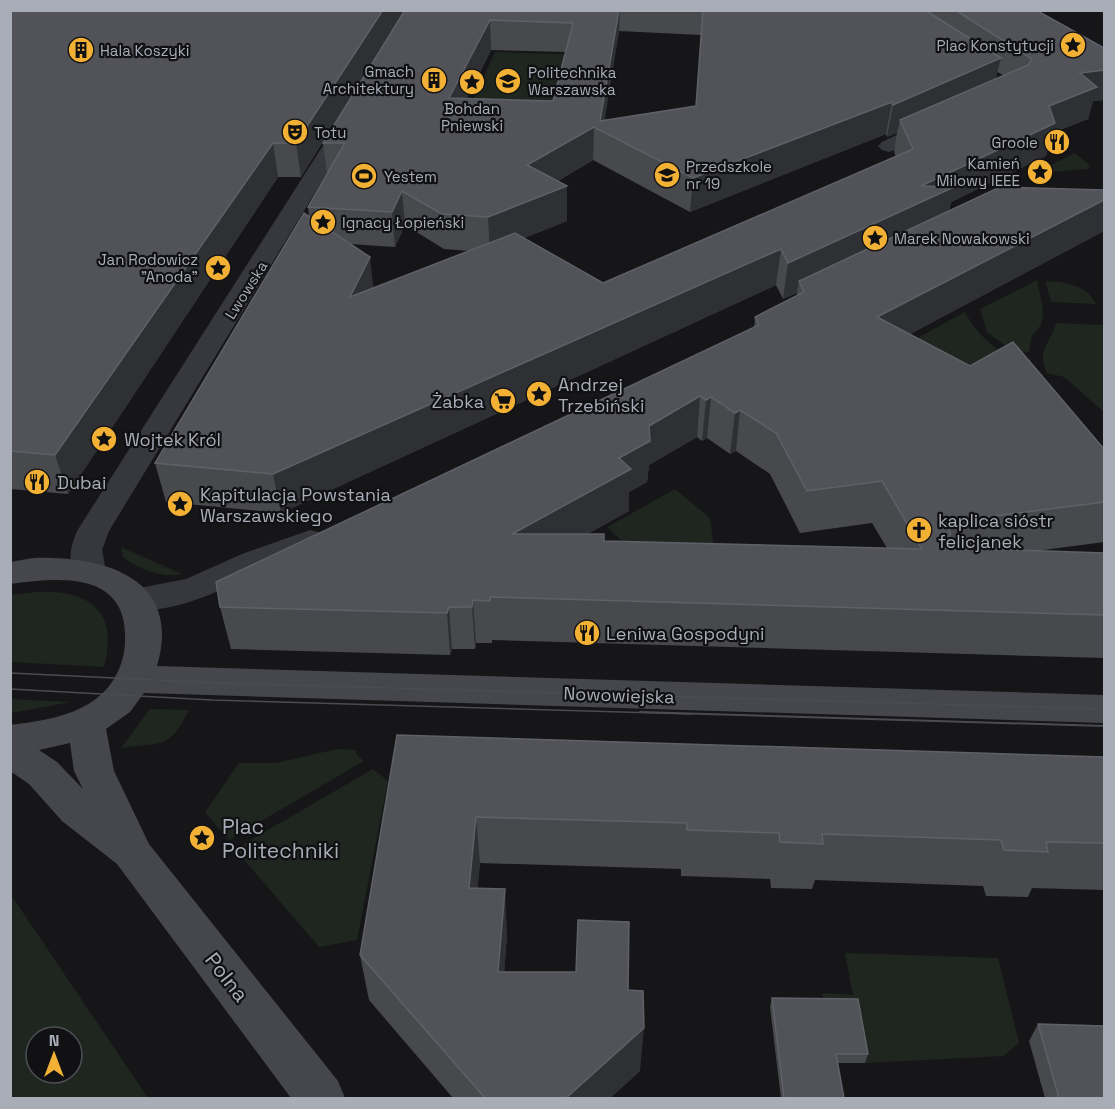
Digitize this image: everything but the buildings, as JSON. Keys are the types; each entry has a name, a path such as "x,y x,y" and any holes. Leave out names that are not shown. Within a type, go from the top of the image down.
{"street":[{"name":"Lwowska","path":"89,571 86,549 93,531 362,100"},
{"path":"890,146 950,117"},
{"path":"136,599 193,590 337,528"},
{"path":"10,573 29,569 89,571 121,583 136,599 141,610 144,642 140,664 133,679 110,708 86,722 59,731 10,740"},
{"name":"Nowowiejska","path":"133,679 1104,709"},
{"name":"Polna","path":"86,722 94,771 134,856 321,1098"},
{"name":"Polna","path":"10,751 43,773 75,809 134,856"}],"shaded area":[{"path":"495,52 588,55 548,121 472,102"},
{"path":"1075,153 1090,166 1088,169 1035,173"},
{"path":"1037,280 1043,317 1038,329 1032,335 1029,352 1015,353 987,332 980,309"},
{"path":"1045,281 1067,283 1081,288 1092,297 1096,304 1051,302"},
{"path":"965,312 985,339 1031,372 877,360"},
{"path":"1056,323 1104,325 1104,412 1064,377 1047,373 1043,358 1044,352"},
{"path":"675,489 710,518 714,549 626,545 607,527"},
{"path":"121,547 182,574 159,574 143,569 123,557"},
{"path":"37,592 72,595 96,608 103,618 107,631 108,648 104,667 11,662 11,595"},
{"path":"11,699 71,702 11,713"},
{"path":"150,709 189,710 175,732 162,742 121,748"},
{"path":"337,749 356,750 356,754 364,761 229,840 205,812 239,763 276,763"},
{"path":"373,769 388,781 357,940 319,947 235,849"},
{"path":"11,895 148,1098 11,1098"},
{"path":"845,953 998,958 1019,1043 1003,1056 865,1063 855,1008 826,1008 822,993 853,995"}],"tram line":[{"path":"10,673 219,683 1104,709"},
{"path":"10,689 212,700 692,714"},
{"path":"640,712 1104,726"}],"place":[{"name":"Plac Konstytucji","path":"1073,45"},
{"name":"Hala Koszyki","path":"81,50"},
{"name":"Gmach Architektury","path":"434,80"},
{"name":"Politechnika Warszawska","path":"508,81"},
{"name":"Bohdan Pniewski","path":"472,82"},
{"name":"Totu","path":"295,132"},
{"name":"Groole","path":"1057,142"},
{"name":"Kamień Milowy IEEE","path":"1040,172"},
{"name":"Przedszkole nr 19","path":"667,175"},
{"name":"Yestem","path":"364,176"},
{"name":"Ignacy Łopieński","path":"323,222"},
{"name":"Marek Nowakowski","path":"875,238"},
{"name":"Jan Rodowicz \"Anoda\"","path":"218,268"},
{"name":"Andrzej Trzebiński","path":"539,394"},
{"name":"Żabka","path":"503,401"},
{"name":"Wojtek Król","path":"104,439"},
{"name":"Dubai","path":"37,482"},
{"name":"Kapitulacja Powstania Warszawskiego","path":"180,504"},
{"name":"kaplica sióstr felicjanek","path":"919,530"},
{"name":"Leniwa Gospodyni","path":"587,633"},
{"name":"Plac Politechniki","path":"202,838"}]}
